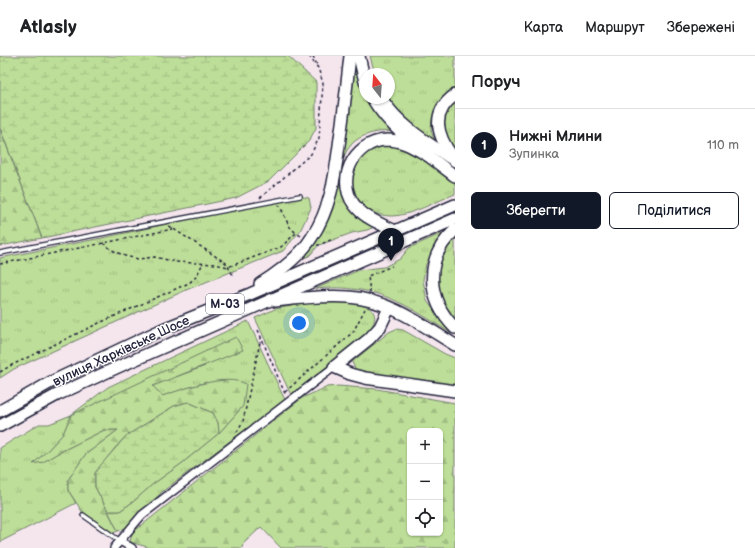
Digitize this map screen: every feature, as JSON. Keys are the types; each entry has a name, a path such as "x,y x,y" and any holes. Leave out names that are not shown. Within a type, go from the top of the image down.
{"highway":[{"path":"208,311 265,281 294,258 312,238 328,207 332,188 350,56"},
{"path":"359,56 362,68"},
{"path":"366,56 369,68"},
{"path":"455,95 449,99 443,109 438,126 440,137 455,160"},
{"path":"376,104 394,126 455,176"},
{"path":"386,104 406,127 455,160"},
{"path":"395,231 365,216 356,208 346,187 346,174 349,166 354,156 361,149 371,143 382,140 393,140 403,143 429,156"},
{"name":"вулиця Харківське Шосе","path":"0,411 51,382 163,329 250,294 455,205"},
{"name":"вулиця Харківське Шосе","path":"0,426 64,392 455,219"},
{"path":"455,230 446,240 437,256 433,268 432,279 434,293 439,306 455,328"},
{"path":"263,303 304,298 348,297 368,300 409,316 455,345"},
{"path":"334,368 369,339 380,327 389,308"},
{"path":"334,368 364,378 455,391"}],"street":[{"path":"114,548 142,515 334,368"},
{"path":"120,541 132,548"}],"lane":[{"path":"0,254 300,196"},
{"path":"83,515 120,541"}],"path":[{"path":"309,56 318,68"},
{"path":"253,205 311,154 319,138 322,83 318,68 312,56"},
{"path":"271,201 280,206 288,226 304,238"},
{"path":"162,222 226,263 234,275"},
{"path":"0,264 172,229"},
{"path":"103,243 118,253 138,258 155,257 176,262 203,263 228,267 281,247 296,233"},
{"path":"312,243 319,245 333,239"},
{"path":"0,372 96,324 188,283 196,277 203,263"},
{"path":"370,295 368,276 392,266"},
{"path":"284,392 353,332 366,306"},
{"path":"258,330 289,402"},
{"path":"237,432 243,421 261,338"}],"green space":[{"path":"0,56 288,56 316,82 316,128 309,141 269,181 236,198 42,238 0,128"},
{"path":"370,56 455,56 455,89 441,101 431,124 431,130 436,145 404,120 390,104 395,104 395,68 373,68"},
{"path":"354,65 359,83 359,104 373,104 397,132 375,132 355,141 345,154 340,170 343,194 352,209 358,214 379,225 319,245 309,256 295,261 329,210"},
{"path":"455,98 455,150 444,136 441,130 441,124 445,112"},
{"path":"0,129 42,238 0,246"},
{"path":"385,143 410,150 455,183 455,194 407,214 392,216 379,214 367,210 361,206 354,196 352,188 352,174 354,165 363,153"},
{"path":"297,196 309,198 311,208 300,231 283,251 186,290 14,369 0,378 0,258 102,238"},
{"path":"445,232 426,264 423,280 427,301 452,334 405,305 379,294 347,288 315,289 359,270 384,267 400,259 409,248"},
{"path":"455,238 455,320 439,298 435,277 444,250"},
{"path":"333,301 354,303 370,308 374,313 374,320 371,328 362,339 291,395 255,318 275,309 302,304"},
{"path":"248,321 285,400 163,491 125,528 118,531 108,511 120,511 134,501 153,484 181,464 219,433 243,406 206,382 162,396 152,386 205,366 71,415 108,387"},
{"path":"396,329 403,330 445,354 455,358 455,385 356,371 352,362 389,332"},
{"path":"236,337 243,350 153,386 162,396 193,386 216,381 237,381 246,384 243,406 219,433 218,423 213,413 188,402 174,406 126,436 95,473 95,487 118,531 113,533 83,513 68,490 68,480 85,455 118,430 104,430 43,462 33,464 63,434 71,415"},
{"path":"338,386 377,389 455,403 455,548 281,548 261,527 243,544 242,548 151,548 130,542 132,533 302,398 327,387"},
{"path":"188,402 213,413 218,423 219,433 120,511 108,511 95,487 95,473 100,466 126,436 174,406"},
{"path":"71,415 63,434 34,463 43,462 104,430 118,430 85,455 68,480 68,490 76,503 0,542 0,448 39,424 49,424"}],"place":[{"name":"Нижні Млини","path":"391,261"}]}
